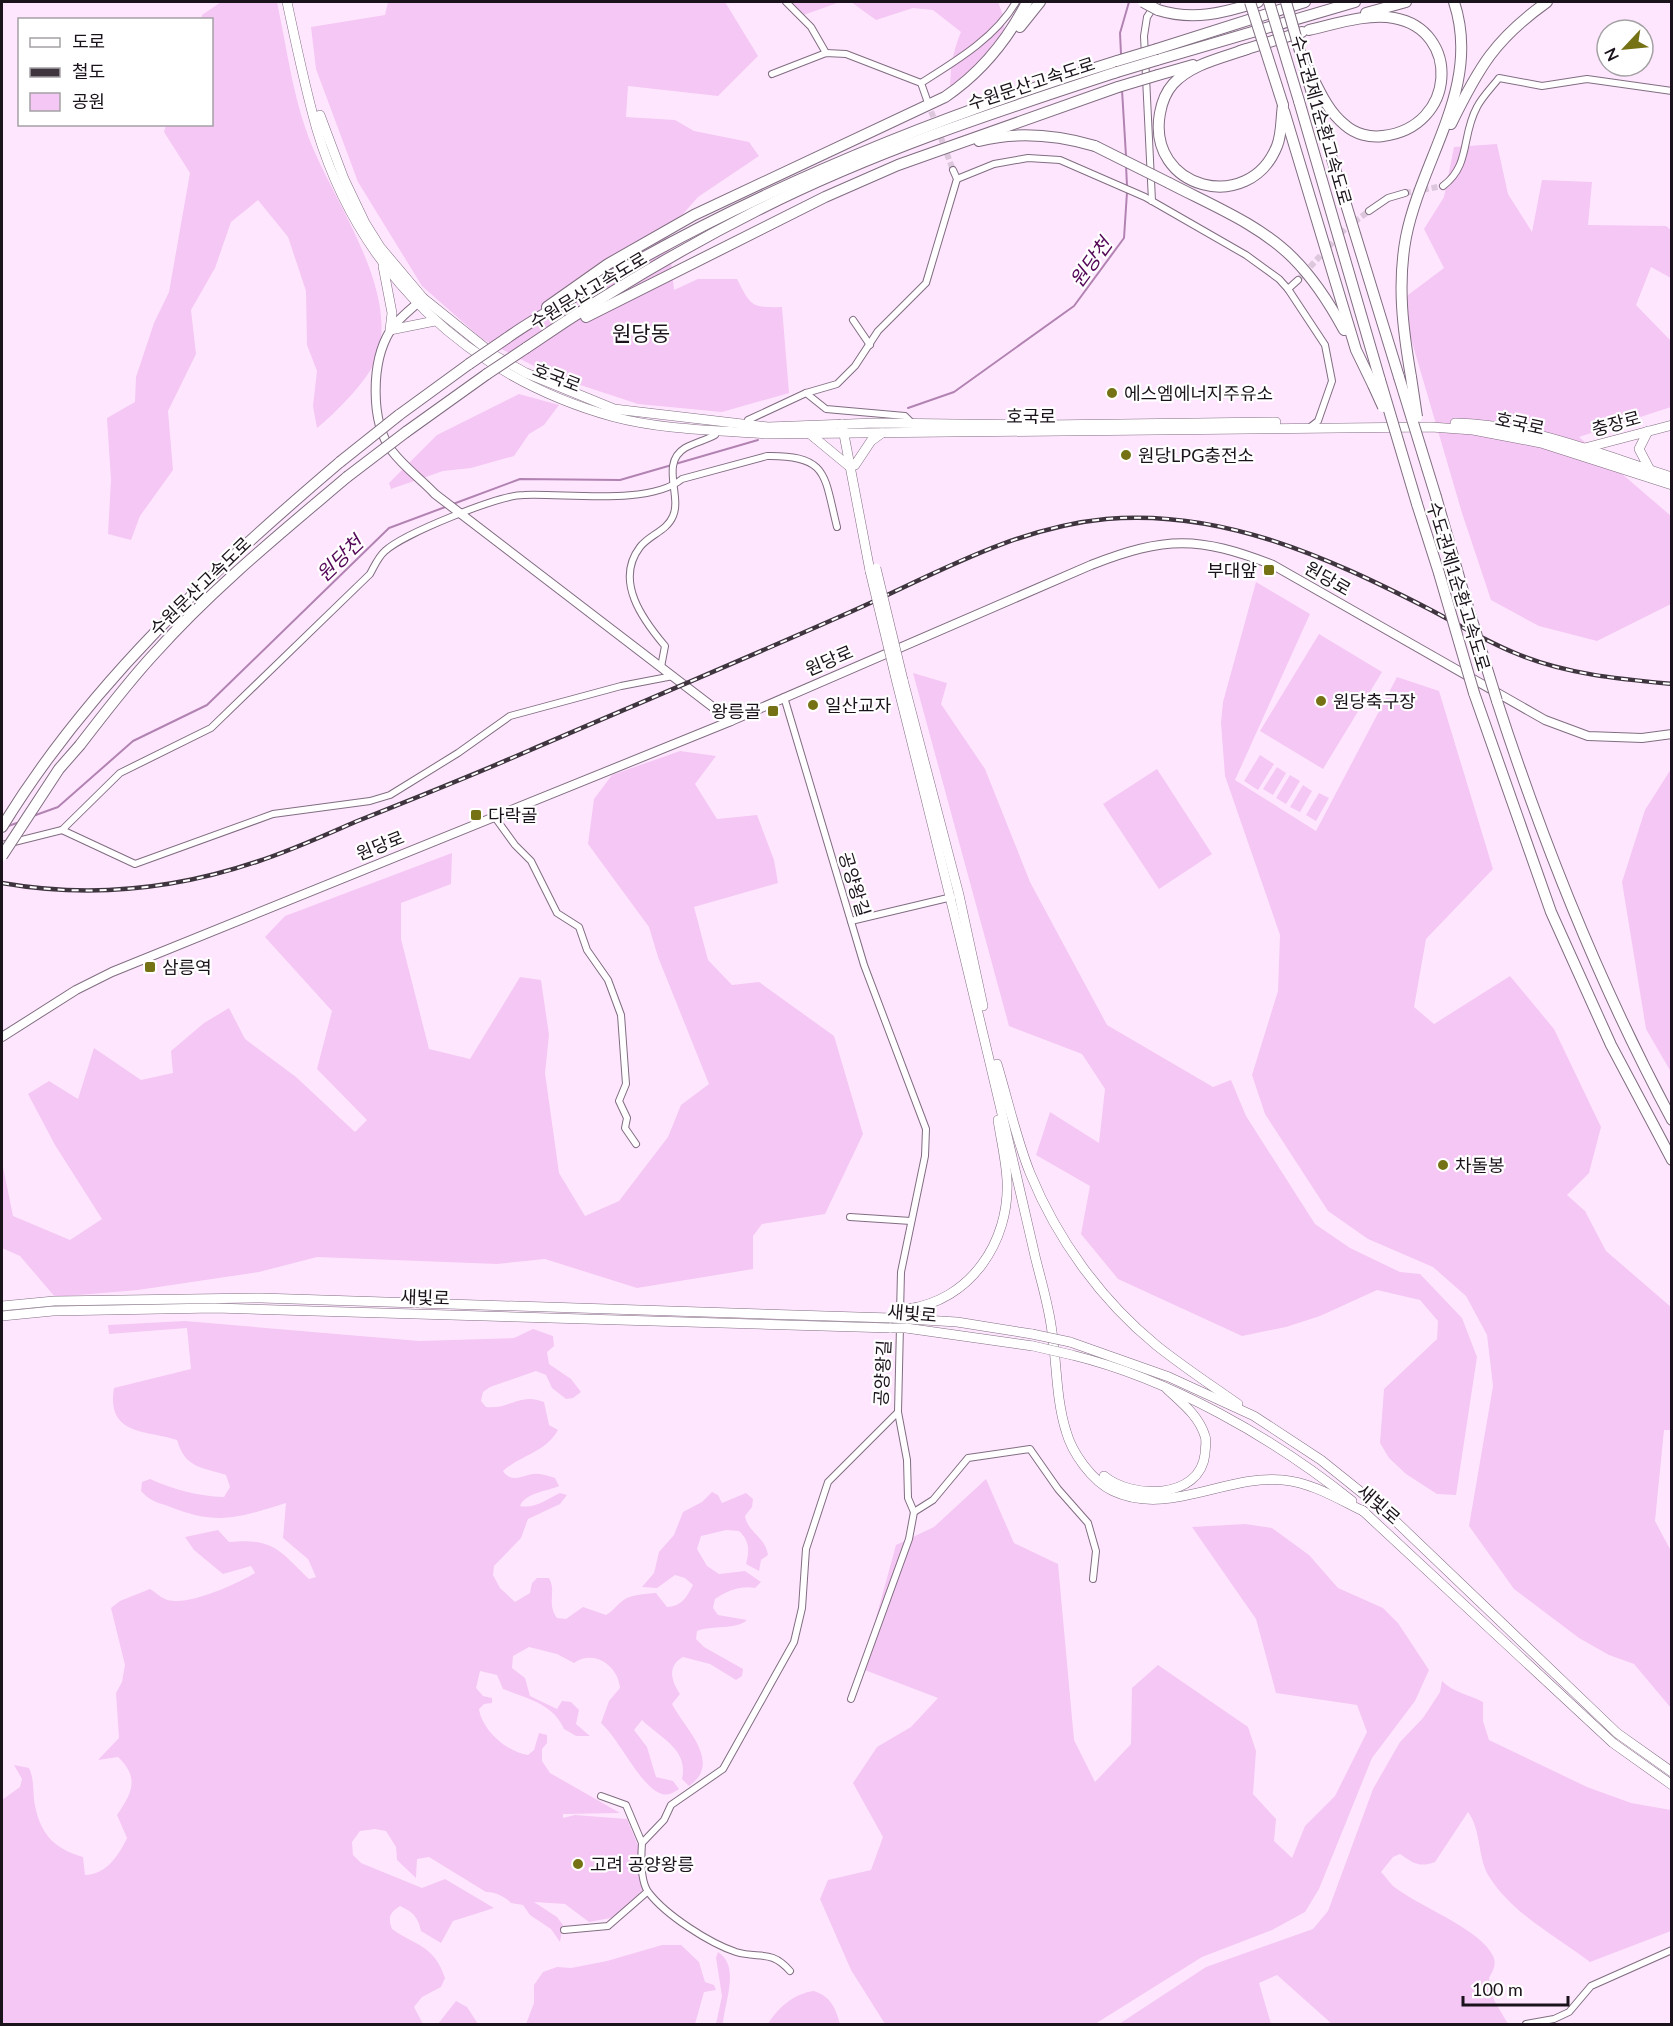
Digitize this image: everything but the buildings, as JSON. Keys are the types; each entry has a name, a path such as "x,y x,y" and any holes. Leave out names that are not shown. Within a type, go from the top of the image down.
{"highway":[{"path":"976,74 1007,37 1027,2"},
{"path":"524,326 555,300 655,236 731,196 922,109 976,74 996,57 1040,2"},
{"path":"1143,2 1178,16 1218,14 1258,2"},
{"path":"1250,2 1356,350"},
{"name":"수도권제1순환고속도로","path":"1269,2 1299,100 1376,382 1398,437 1474,693 1551,912 1611,1045 1671,1160"},
{"name":"수도권제1순환고속도로","path":"1286,2 1299,50 1317,95 1463,591 1539,825 1610,999 1671,1120"},
{"name":"수원문산고속도로","path":"2,856 54,777 131,680 179,627 244,565 347,477 406,432 539,339 624,286 758,210 876,157 1117,67 1305,2"},
{"name":"수원문산고속도로","path":"1157,54 1355,2"},
{"path":"539,339 648,288 825,197 898,165 1118,87 1406,2"},
{"path":"1421,450 1400,292 1406,237 1417,195 1458,88 1462,61 1459,21 1454,2"},
{"path":"1417,195 1479,68 1510,32 1547,2"},
{"path":"1309,30 1374,17 1396,18 1406,21 1424,34 1436,50 1441,67 1439,95 1429,114 1412,128 1391,135 1366,135 1355,132 1338,118 1317,95"},
{"path":"1247,49 1191,70 1167,91 1158,129 1167,158 1178,172 1200,184 1228,186 1250,178 1265,166 1278,144 1283,105"},
{"name":"수원문산고속도로","path":"2,827 54,749 122,668 193,592 340,462 399,415 524,326 666,244 829,165 1000,98 1117,67"},
{"path":"898,165 999,136 1037,135 1095,146 1259,231 1291,256 1320,290 1376,382"}],"main road":[{"name":"호국로","path":"286,2 317,131 360,229 382,261 420,301 502,360 526,374 615,408 680,418 768,427 845,428 912,423 1045,425 1318,421 1475,423 1544,437 1671,477"},
{"name":"호국로","path":"293,2 322,126 344,179 365,223 380,247 435,321 487,362 519,381 614,417 678,427 767,434 810,434 845,428 882,433 1431,427 1473,430 1541,443 1671,485"},
{"path":"382,261 392,313 390,330 376,380 378,419 392,450 435,494 731,721"},
{"path":"390,330 420,301"},
{"path":"390,330 435,321"},
{"name":"충장로","path":"1569,452 1671,425"},
{"path":"845,428 873,570 955,896 1056,1328 1070,1427 1078,1448 1089,1463 1110,1481 1126,1488 1163,1491 1180,1486 1193,1476 1204,1460 1206,1438 1195,1416 1167,1389"},
{"path":"1648,431 1639,449 1650,470"},
{"path":"853,466 871,441 882,433"},
{"path":"810,434 853,466"},
{"name":"원당로","path":"2,1037 76,990 112,972 731,721 1133,549 1185,543 1233,549 1273,565 1545,720 1588,736 1642,738 1671,734"},
{"path":"906,1319 961,1287 980,1269 994,1250 1004,1218 1007,1181 992,1057"},
{"path":"992,1057 1030,1173 1059,1232 1088,1275 1122,1314 1156,1345 1254,1416"},
{"path":"992,1057 1052,1329 1060,1405 1066,1433 1079,1458 1113,1491 1137,1497 1176,1496 1212,1491 1245,1480 1282,1480 1314,1486 1365,1512"},
{"name":"새빛로","path":"2,1306 261,1298 891,1319"},
{"name":"새빛로","path":"2,1316 111,1304 906,1319 981,1325 1070,1342 1169,1377 1254,1416 1321,1460 1387,1513 1617,1733 1671,1772"},
{"name":"새빛로","path":"906,1319 1072,1355 1167,1389 1248,1430 1313,1470 1365,1512 1613,1743 1671,1785"}],"street":[{"path":"786,2 812,27 826,53"},
{"path":"921,83 983,40 1009,14 1016,2"},
{"path":"1152,201 1144,36 1147,17 1157,6"},
{"path":"772,74 826,53 846,54 921,83 927,100"},
{"path":"1443,186 1455,177 1462,165 1466,138 1476,108 1499,78 1542,86 1587,79 1671,91"},
{"path":"957,179 994,164 1028,158 1060,160 1145,197 1246,255 1280,279 1325,345 1332,381 1318,421 1310,428"},
{"path":"748,420 806,393 837,384 855,366 896,311 926,283 957,179 953,170"},
{"path":"1370,211 1388,198 1405,193"},
{"path":"1288,289 1298,280"},
{"path":"853,320 870,345"},
{"path":"806,393 825,409 905,416 912,423"},
{"path":"661,666 665,646 640,612 631,592 630,572 640,547 670,524 674,515 676,503 672,482 677,456 685,448 715,435"},
{"path":"2,845 62,830 120,773 211,728 370,574 384,552 407,535 461,513 507,496 628,496 767,456 804,459 815,464 824,475 837,527"},
{"path":"62,830 135,864 273,814 370,801 390,795 458,753 510,716 621,686 673,676"},
{"name":"공양왕길","path":"642,1843 664,1820 671,1805 723,1769 794,1642 802,1608 806,1549 828,1482 898,1413 901,1272 926,1156 926,1129 864,964 784,697"},
{"path":"494,816 516,846 531,861 556,914 579,927 587,950 608,980 621,1015 626,1084 620,1101 627,1118 625,1128 636,1144"},
{"path":"851,921 955,896"},
{"path":"850,1217 911,1221"},
{"path":"851,1699 909,1539 914,1512 908,1498 907,1460 898,1413"},
{"path":"914,1512 933,1500 968,1458 1030,1449 1058,1489 1088,1523 1096,1551 1093,1579"},
{"path":"601,1796 626,1805 642,1843 643,1871 647,1892 690,1929 736,1952 772,1956 790,1971"},
{"path":"564,1930 608,1926 647,1892"},
{"path":"1526,2025 1554,2019 1569,2012 1591,1986 1671,1950"}],"green space":[{"path":"221,2 277,2 301,115 317,156 370,270 378,299 382,327 378,355 374,364 361,384 317,428 313,406 317,371 307,345 306,291 288,237 258,200 231,222 215,268 191,310 196,354 168,411 173,470 140,516 131,540 108,534 111,480 107,418 135,402 136,377 154,323 169,292 190,173 164,132 166,126 213,126 213,18 201,18 202,15"},
{"path":"388,2 725,2 758,56 718,96 628,86 626,117 675,120 694,131 749,142 759,156 698,197 668,231 674,290 698,279 737,279 753,304 764,307 782,307 789,393 722,412 638,404 553,376 482,339 422,286 358,182 316,69 311,27 385,15"},
{"path":"791,2 840,2 801,16"},
{"path":"851,2 998,2 1003,15 1005,33 950,95 952,62 961,32 933,10 913,8 876,20"},
{"path":"1497,144 1508,194 1532,232 1542,180 1592,182 1588,225 1666,226 1671,230 1671,278 1651,267 1636,305 1671,341 1671,407 1579,437 1671,516 1671,604 1597,641 1539,626 1491,600 1462,513 1400,301 1444,268 1424,229 1444,197 1454,147"},
{"path":"519,394 559,405 544,425 529,434 514,456 471,468 443,471 391,489 389,483 437,435"},
{"path":"1256,582 1310,614 1235,780 1316,831 1397,677 1439,691 1493,869 1426,939 1414,1007 1434,1024 1510,976 1554,1029 1601,1127 1589,1173 1567,1195 1585,1211 1606,1251 1671,1307 1671,1430 1664,1430 1655,1521 1671,1551 1671,1708 1634,1664 1609,1655 1579,1638 1514,1589 1469,1526 1493,1386 1487,1335 1466,1296 1433,1267 1368,1239 1328,1211 1265,1114 1252,1075 1278,991 1280,935 1225,776 1221,723 1223,702"},
{"name":"원당축구장","path":"1319,634 1382,672 1323,769 1260,731"},
{"path":"913,673 947,683 941,704 985,769 1030,882 1107,1025 1213,1087 1231,1080 1246,1116 1315,1224 1350,1248 1400,1272 1420,1274 1462,1318 1477,1357 1456,1495 1437,1494 1406,1474 1389,1458 1380,1443 1384,1389 1437,1339 1438,1321 1420,1300 1377,1290 1320,1316 1286,1327 1242,1336 1118,1279 1081,1234 1090,1186 1036,1155 1050,1112 1099,1143 1105,1089 1082,1054 1009,1026"},
{"path":"680,751 716,756 695,784 717,819 757,815 774,860 778,883 694,907 708,960 732,985 759,982 834,1036 863,1134 825,1214 762,1224 753,1236 753,1269 637,1288 545,1259 497,1264 317,1257 259,1272 138,1290 55,1297 20,1256 2,1248 2,1162 13,1216 70,1240 102,1219 55,1145 28,1094 49,1081 78,1099 94,1048 141,1080 173,1073 171,1051 204,1023 229,1008 245,1039 296,1077 355,1132 367,1120 317,1069 332,1011 265,937 285,916 452,853 451,884 401,903 401,939 429,1049 470,1059 520,977 541,980 549,1035 545,1073 559,1173 585,1216 619,1201 668,1137 681,1105 709,1084 658,957 649,927 588,844 594,799 612,775"},
{"path":"1260,755 1274,764 1258,790 1244,781"},
{"path":"1277,767 1286,773 1273,795 1263,789"},
{"path":"1157,769 1212,854 1159,889 1103,804"},
{"path":"1671,769 1671,1072 1646,1029 1622,882 1645,810"},
{"path":"1290,775 1300,781 1286,804 1276,798"},
{"path":"1303,785 1312,791 1300,812 1290,807"},
{"path":"1319,793 1329,798 1316,821 1306,815"},
{"path":"185,1321 419,1341 514,1338 533,1329 553,1336 554,1346 547,1352 549,1364 571,1379 581,1392 573,1398 566,1399 552,1388 546,1375 536,1371 490,1387 483,1392 481,1401 486,1407 501,1406 528,1399 544,1402 549,1425 558,1430 547,1443 503,1471 513,1478 534,1474 544,1475 555,1478 559,1486 532,1495 520,1506 536,1505 560,1493 567,1495 560,1504 528,1519 521,1538 494,1566 493,1575 500,1588 515,1602 530,1593 532,1583 537,1578 549,1578 552,1588 552,1607 557,1618 566,1619 583,1607 606,1615 625,1599 642,1594 656,1593 667,1607 680,1603 693,1585 685,1578 675,1575 657,1588 642,1587 654,1573 659,1552 674,1535 683,1512 702,1502 712,1492 718,1495 722,1503 746,1493 753,1499 752,1507 745,1516 749,1527 764,1543 768,1555 761,1560 759,1571 746,1564 748,1546 739,1531 726,1530 701,1536 697,1549 707,1566 719,1574 745,1571 761,1582 755,1588 734,1589 715,1599 713,1608 718,1615 747,1620 737,1625 697,1631 696,1639 704,1647 743,1669 742,1676 736,1680 710,1664 683,1657 673,1669 674,1684 680,1694 672,1704 698,1745 702,1756 703,1767 699,1777 689,1786 682,1779 683,1769 677,1752 642,1720 634,1730 647,1747 656,1777 673,1781 679,1789 671,1793 662,1794 646,1783 616,1740 601,1723 609,1701 620,1688 615,1672 603,1662 589,1658 574,1663 557,1654 529,1647 513,1656 512,1668 525,1678 530,1696 557,1709 562,1701 571,1702 579,1710 576,1724 590,1736 576,1736 564,1729 553,1713 546,1708 503,1689 497,1675 480,1671 476,1688 483,1696 492,1698 492,1703 484,1704 479,1709 490,1732 512,1750 528,1755 534,1750 539,1733 547,1735 547,1743 542,1749 542,1761 550,1773 620,1813 563,1814 563,1818 575,1815 627,1819 641,1853 645,1888 616,1917 589,1922 565,1904 534,1902 557,1917 563,1925 560,1942 551,1929 530,1915 523,1905 511,1903 499,1895 486,1892 429,1857 417,1859 416,1878 397,1860 396,1847 386,1831 375,1829 360,1831 352,1842 353,1855 361,1863 422,1888 445,1879 494,1908 453,1921 441,1943 421,1931 414,1915 408,1910 400,1906 392,1913 390,1922 392,1929 430,1952 441,1967 445,1978 441,1987 422,1997 414,2007 423,2024 2,2024 2,1800 20,1787 22,1779 14,1765 29,1768 39,1821 55,1843 83,1857 85,1875 99,1872 111,1863 127,1838 117,1815 130,1793 129,1772 118,1757 98,1760 119,1738 116,1693 122,1682 125,1665 111,1608 120,1601 150,1589 163,1598 174,1601 198,1598 255,1573 251,1566 223,1574 194,1550 185,1537 218,1530 229,1542 256,1542 275,1548 309,1579 316,1577 308,1559 283,1538 286,1503 240,1516 214,1518 185,1512 157,1502 141,1491 142,1482 150,1479 186,1492 224,1497 230,1487 226,1475 202,1468 189,1461 180,1449 177,1440 142,1432 123,1423 116,1415 113,1404 114,1388 191,1369 187,1328 109,1334 108,1325"},
{"path":"986,1479 1014,1543 1058,1564 1074,1740 1095,1782 1131,1744 1132,1688 1158,1665 1248,1727 1256,1751 1253,1794 1276,1819 1274,1841 1292,1858 1305,1826 1335,1796 1367,1732 1357,1705 1276,1693 1256,1619 1192,1527 1245,1524 1272,1528 1309,1555 1338,1588 1383,1608 1398,1623 1429,1670 1415,1701 1372,1758 1319,1889 1305,1912 1272,1930 1202,1957 1095,2024 885,2024 851,1970 820,1899 828,1880 871,1870 883,1837 853,1783 877,1747 911,1727 938,1698 862,1669 896,1545 934,1527"},
{"path":"1442,1681 1456,1691 1483,1702 1483,1721 1489,1740 1587,1787 1631,1803 1671,1810 1671,1931 1590,1962 1523,1914 1500,1891 1486,1870 1476,1828 1468,1812 1435,1862 1425,1865 1416,1864 1400,1854 1393,1857 1381,1872 1393,1886 1476,1936 1486,1946 1495,1962 1489,1978 1494,2000 1508,2024 1332,2024 1277,1975 1259,1983 1271,2024 1119,2024 1206,1967 1313,1929 1328,1911 1373,1789 1400,1742 1423,1718 1440,1692"},
{"path":"662,1945 681,1945 699,1962 705,1982 714,1985 716,1990 704,1992 695,2024 526,2024 534,2003 534,1985 543,1972 557,1967 571,1968 607,1961"},
{"path":"718,1952 729,1966 730,1976 723,2024 716,2024 722,1996 716,1958"},
{"path":"814,1991 825,1996 831,2003 840,2024 768,2024 787,2002"},
{"path":"456,2001 467,2007 478,2024 438,2024"}],"waterway":[{"name":"원당천","path":"1121,54 1120,33 1129,2"},
{"name":"원당천","path":"1122,90 1126,156"},
{"name":"원당천","path":"1126,165 1127,186"},
{"name":"원당천","path":"908,408 954,392 1074,306 1124,238 1127,192"},
{"name":"원당천","path":"453,504 520,479 620,480 758,440"},
{"name":"원당천","path":"33,816 58,807 133,741 207,705 389,528 448,506"},
{"name":"원당천","path":"8,826 20,822"}],"tunnel":[{"path":"928,103 953,170"},
{"path":"1405,193 1443,186"},
{"path":"1298,280 1345,229 1369,211"}],"railway":[{"path":"2,883 66,890 130,889 193,879 256,862 507,760 808,631 942,569 1005,543 1071,524 1106,519 1149,518 1232,529 1312,555 1351,571 1493,643 1534,660 1572,671 1672,684"}],"place":[{"name":"에스엠에너지주유소","path":"1112,393"},
{"name":"원당LPG충전소","path":"1126,455"},
{"name":"부대앞","path":"1269,570"},
{"name":"원당축구장","path":"1321,701"},
{"name":"일산교자","path":"813,705"},
{"name":"왕릉골","path":"773,711"},
{"name":"다락골","path":"476,815"},
{"name":"삼릉역","path":"150,967"},
{"name":"차돌봉","path":"1443,1165"},
{"name":"고려 공양왕릉","path":"578,1864"}],"district":[{"name":"원당동","path":"641,332"}]}
